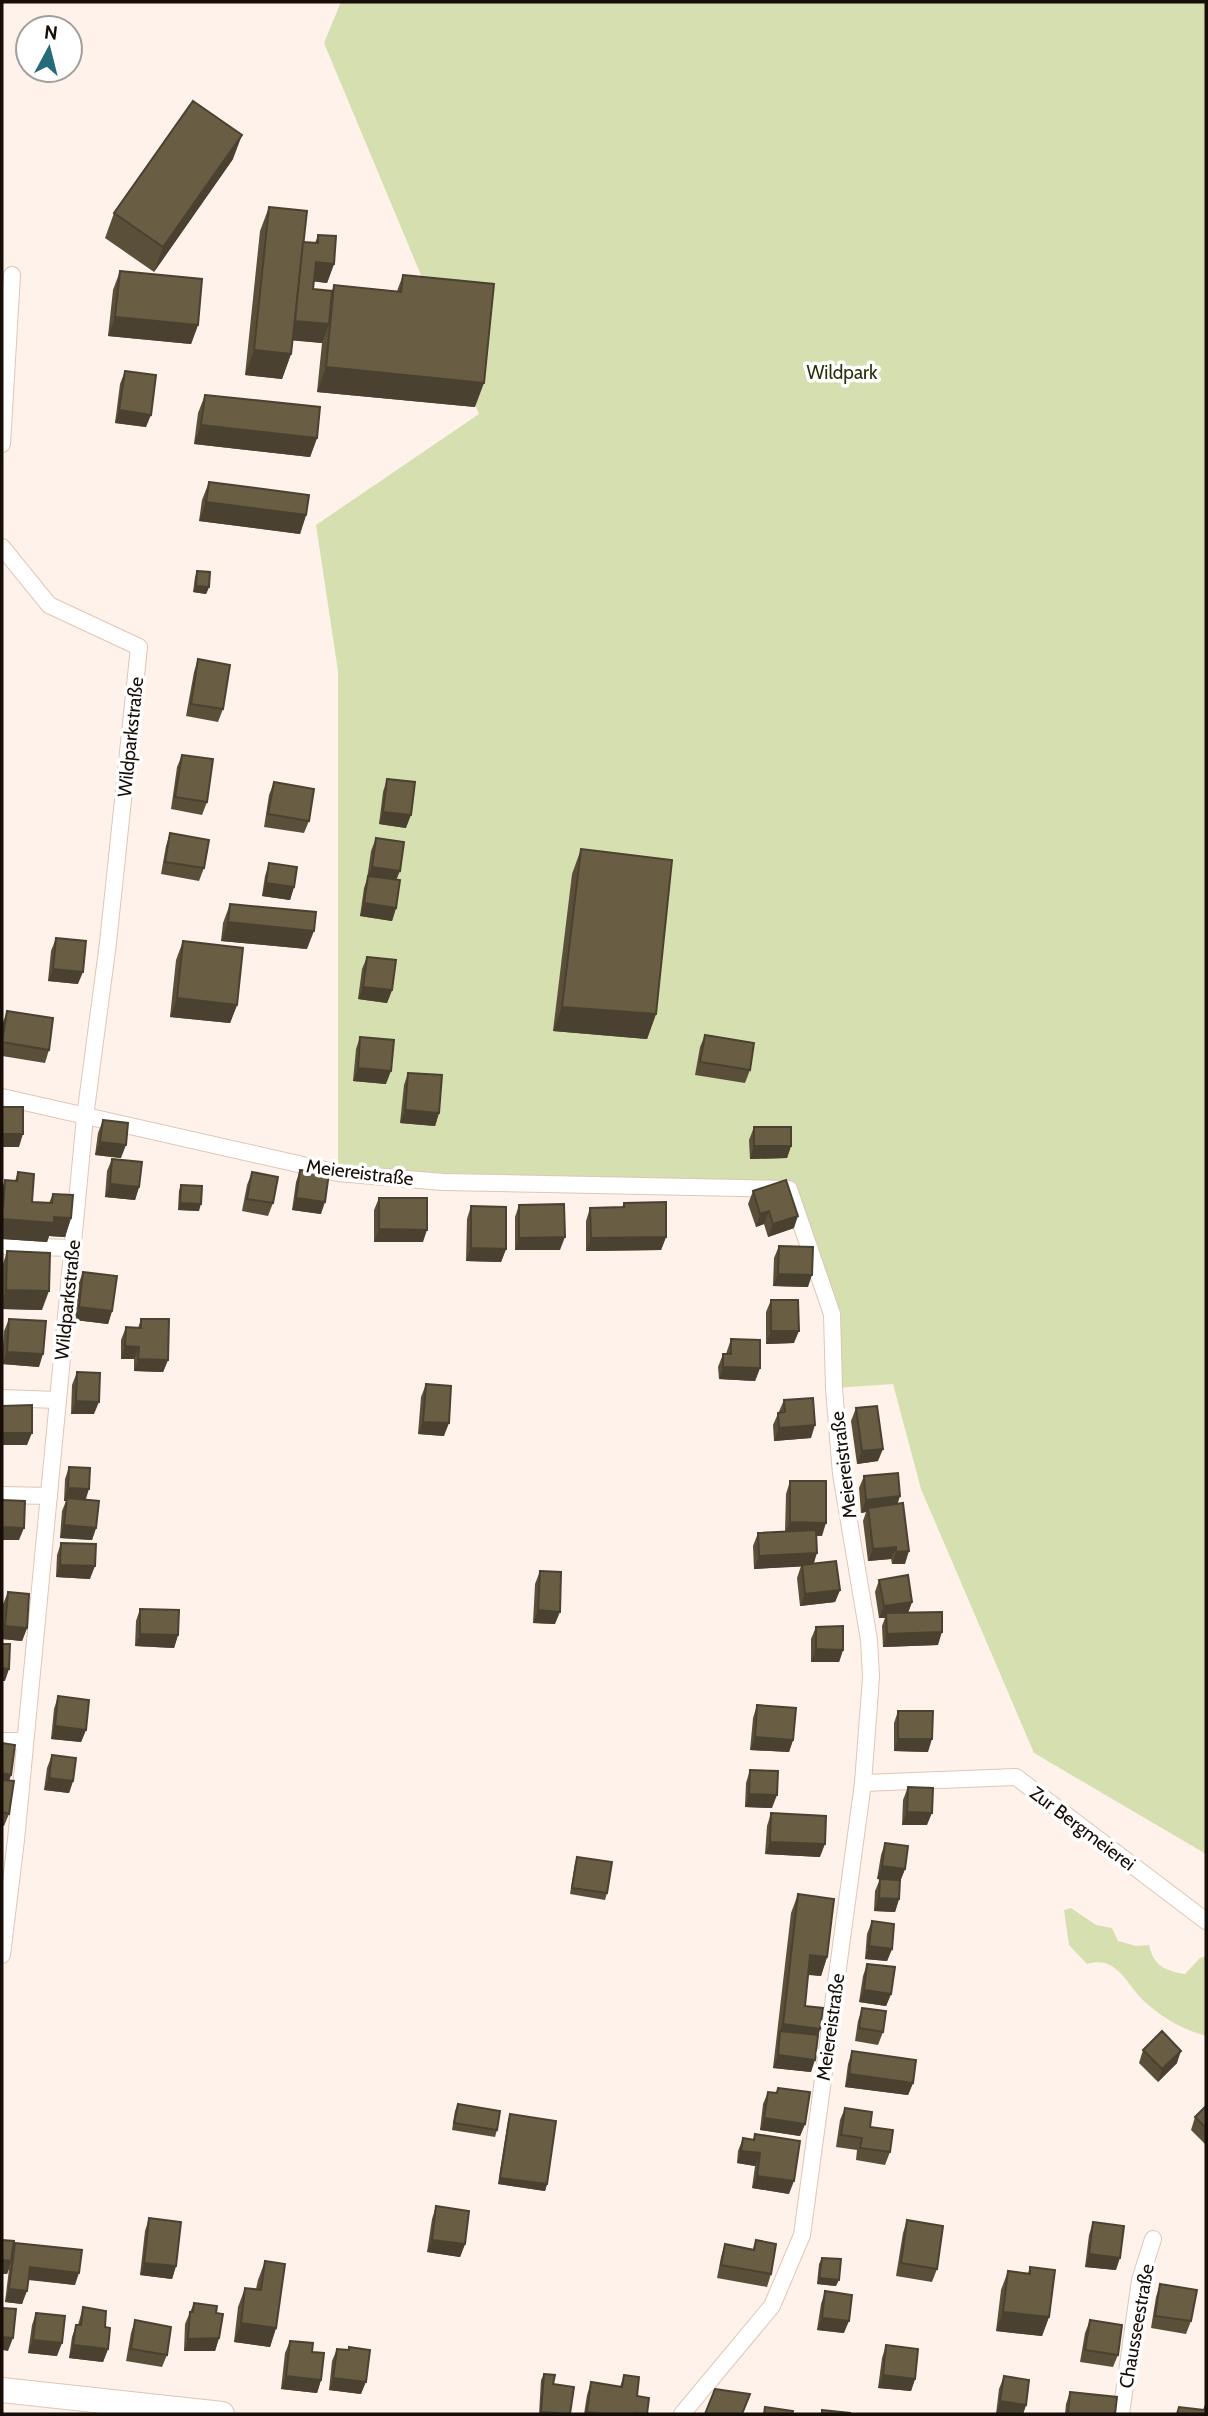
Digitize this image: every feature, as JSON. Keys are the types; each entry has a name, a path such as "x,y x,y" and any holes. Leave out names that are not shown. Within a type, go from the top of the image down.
{"main road":[{"path":"2,2390 222,2414"}],"street":[{"path":"2,444 12,275"},
{"name":"Wildparkstraße","path":"2,547 49,605 139,647 110,929 85,1117 2,1955"},
{"path":"2,1097 85,1117"},
{"name":"Meiereistraße","path":"85,1117 338,1173 443,1182 789,1189 832,1314 834,1388 841,1474 869,1640 871,1677 863,1783 802,2235 772,2306 682,2414"},
{"path":"2,1246 72,1248"},
{"path":"2,1398 57,1400"},
{"path":"2,1495 49,1496"},
{"path":"2,1741 24,1741"},
{"name":"Zur Bergmeierei","path":"863,1783 1016,1777 1206,1921"},
{"name":"Chausseestraße","path":"1121,2414 1140,2280 1153,2239"}],"green space":[{"name":"Wildpark","path":"341,2 1206,2 1206,1854 1034,1753 921,1489 893,1384 834,1388 832,1314 789,1189 338,1173 338,671 316,525 479,414 324,43"},
{"path":"1071,1908 1096,1925 1112,1928 1118,1941 1136,1946 1149,1945 1157,1962 1171,1971 1185,1974 1200,1958 1206,1956 1206,2036 1181,2027 1159,2013 1138,1995 1114,1968 1098,1962 1087,1964 1069,1945 1064,1910"}],"building":[{"path":"193,101 242,135 163,247 114,213"},
{"path":"269,207 307,211 291,354 254,350"},
{"path":"318,235 336,236 334,264 316,262 313,289 332,291 329,324 295,321 303,242 318,243"},
{"path":"120,271 202,279 198,325 115,317"},
{"path":"403,275 494,284 484,383 326,367 334,285 401,292"},
{"path":"125,371 156,375 151,415 119,410"},
{"path":"205,395 320,407 317,438 201,425"},
{"path":"209,482 309,495 306,515 206,502"},
{"path":"197,571 210,572 209,587 196,586"},
{"path":"198,659 230,665 223,709 191,704"},
{"path":"182,755 213,759 207,802 175,797"},
{"path":"387,779 415,782 411,815 383,812"},
{"path":"274,782 314,789 309,821 268,814"},
{"path":"170,833 209,840 204,868 165,862"},
{"path":"376,838 404,842 400,871 372,867"},
{"path":"581,849 672,860 656,1014 562,1007"},
{"path":"269,863 297,867 294,887 266,883"},
{"path":"368,876 400,880 396,908 364,903"},
{"path":"230,904 316,912 314,931 228,922"},
{"path":"56,938 86,941 83,972 53,969"},
{"path":"183,941 243,948 237,1005 177,998"},
{"path":"367,957 396,960 392,990 363,987"},
{"path":"7,1011 53,1018 49,1050 2,1042"},
{"path":"705,1035 754,1043 750,1070 700,1062"},
{"path":"360,1037 394,1040 391,1071 358,1068"},
{"path":"408,1073 442,1075 439,1113 405,1110"},
{"path":"2,1107 23,1107 23,1134 2,1134"},
{"path":"103,1120 128,1123 126,1145 100,1142"},
{"path":"754,1127 791,1127 791,1146 754,1146"},
{"path":"112,1159 142,1162 139,1187 110,1184"},
{"path":"300,1170 329,1173 325,1202 296,1198"},
{"path":"18,1172 34,1174 32,1202 52,1203 53,1194 73,1195 71,1218 54,1217 54,1223 2,1219 5,1180 17,1181"},
{"path":"252,1172 278,1177 273,1203 247,1199"},
{"path":"786,1180 798,1216 773,1224 769,1211 760,1214 753,1191"},
{"path":"181,1185 202,1186 201,1204 180,1203"},
{"path":"379,1198 427,1198 427,1230 379,1229"},
{"path":"666,1202 666,1237 591,1238 590,1208 624,1207 624,1203"},
{"path":"564,1204 565,1237 519,1238 519,1205"},
{"path":"471,1206 506,1207 506,1249 471,1248"},
{"path":"779,1246 813,1247 812,1275 778,1274"},
{"path":"7,1251 50,1253 49,1291 6,1290"},
{"path":"83,1272 117,1276 112,1311 79,1307"},
{"path":"771,1300 798,1300 799,1331 771,1331"},
{"path":"9,1319 46,1321 43,1354 7,1352"},
{"path":"141,1319 169,1319 168,1360 138,1359 139,1347 125,1346 126,1327 141,1328"},
{"path":"731,1339 760,1340 760,1368 723,1367 723,1354 731,1354"},
{"path":"77,1372 100,1373 99,1402 76,1401"},
{"path":"426,1384 451,1386 449,1423 423,1422"},
{"path":"813,1398 815,1425 779,1428 778,1413 785,1412 784,1400"},
{"path":"32,1405 32,1433 2,1433 2,1406"},
{"path":"877,1406 883,1449 862,1451 856,1408"},
{"path":"69,1467 90,1468 89,1489 68,1488"},
{"path":"898,1473 900,1496 866,1500 864,1476"},
{"path":"790,1481 826,1481 826,1523 790,1522"},
{"path":"67,1498 99,1501 96,1528 64,1525"},
{"path":"2,1500 25,1501 24,1528 2,1527"},
{"path":"903,1503 909,1551 896,1552 896,1547 873,1549 868,1508"},
{"path":"816,1530 817,1553 759,1556 758,1533"},
{"path":"61,1543 96,1544 95,1566 60,1565"},
{"path":"836,1561 840,1590 805,1594 802,1565"},
{"path":"540,1571 561,1572 560,1612 538,1610"},
{"path":"908,1575 912,1602 884,1606 879,1580"},
{"path":"8,1592 29,1594 27,1628 5,1626"},
{"path":"140,1609 179,1610 178,1635 140,1634"},
{"path":"942,1612 942,1632 887,1634 886,1613"},
{"path":"843,1626 843,1650 816,1649 816,1627"},
{"path":"2,1644 10,1644 9,1669 2,1668"},
{"path":"58,1696 89,1700 86,1730 55,1726"},
{"path":"757,1705 796,1708 793,1740 755,1737"},
{"path":"898,1711 933,1711 932,1739 898,1739"},
{"path":"2,1743 15,1745 11,1775 2,1773"},
{"path":"52,1755 76,1758 73,1781 49,1778"},
{"path":"750,1770 778,1771 777,1795 749,1794"},
{"path":"2,1780 14,1781 9,1814 2,1812"},
{"path":"908,1787 933,1788 932,1813 907,1812"},
{"path":"771,1813 826,1816 825,1844 770,1842"},
{"path":"885,1843 908,1846 905,1869 882,1866"},
{"path":"577,1857 612,1862 607,1893 572,1888"},
{"path":"880,1879 900,1880 899,1899 879,1898"},
{"path":"798,1894 834,1899 827,1957 810,1955 805,2006 823,2008 820,2029 783,2024"},
{"path":"872,1921 894,1924 892,1949 869,1946"},
{"path":"867,1964 895,1967 891,1994 864,1990"},
{"path":"862,2008 886,2011 883,2032 859,2028"},
{"path":"780,2031 818,2035 815,2060 778,2055"},
{"path":"1162,2031 1181,2051 1162,2069 1143,2050"},
{"path":"852,2051 916,2060 913,2083 849,2074"},
{"path":"778,2088 810,2092 805,2124 764,2118 768,2092 777,2093"},
{"path":"458,2104 500,2111 497,2130 454,2123"},
{"path":"1206,2106 1206,2128 1195,2117"},
{"path":"845,2108 872,2112 870,2127 893,2130 890,2152 860,2148 862,2138 841,2135"},
{"path":"510,2114 556,2121 547,2184 500,2178"},
{"path":"755,2134 800,2141 794,2181 757,2176 760,2153 741,2151 743,2138 754,2140"},
{"path":"436,2206 469,2211 465,2244 432,2240"},
{"path":"149,2218 181,2222 176,2266 144,2263"},
{"path":"907,2220 943,2226 937,2269 901,2263"},
{"path":"1093,2222 1124,2226 1120,2258 1089,2254"},
{"path":"2,2240 14,2241 11,2261 2,2260"},
{"path":"756,2240 776,2244 771,2274 721,2265 725,2244 754,2250"},
{"path":"15,2243 82,2250 79,2273 30,2267 27,2291 9,2289"},
{"path":"822,2258 841,2259 839,2280 819,2278"},
{"path":"265,2261 285,2264 276,2328 241,2323 245,2288 261,2290"},
{"path":"1030,2267 1055,2270 1049,2317 1003,2312 1008,2271 1030,2274"},
{"path":"1160,2284 1197,2290 1191,2321 1155,2316"},
{"path":"825,2291 852,2295 849,2321 822,2318"},
{"path":"194,2303 217,2306 216,2313 223,2314 219,2338 188,2339 190,2312 193,2312"},
{"path":"83,2307 106,2311 105,2327 110,2328 108,2349 73,2345 76,2325 81,2325"},
{"path":"2,2308 16,2309 13,2338 2,2337"},
{"path":"36,2313 65,2316 62,2343 33,2340"},
{"path":"135,2320 171,2327 167,2355 131,2349"},
{"path":"1090,2320 1122,2325 1118,2355 1085,2350"},
{"path":"290,2341 313,2343 312,2352 324,2353 321,2380 286,2376"},
{"path":"886,2345 918,2349 915,2379 883,2375"},
{"path":"349,2347 370,2350 366,2382 333,2378 337,2349 349,2350"},
{"path":"544,2374 555,2375 553,2384 574,2387 570,2414 541,2412"},
{"path":"624,2375 639,2377 637,2396 649,2398 647,2414 587,2412 591,2382 622,2387"},
{"path":"1004,2376 1029,2380 1026,2405 1000,2401"},
{"path":"715,2389 750,2394 742,2414 705,2414"},
{"path":"1070,2392 1117,2397 1115,2414 1068,2414"},
{"path":"1206,2405 1206,2414 1177,2414 1179,2407 1204,2410"},
{"path":"765,2407 793,2411 792,2414 764,2414"},
{"path":"822,2410 850,2413 850,2414 822,2414"}]}
